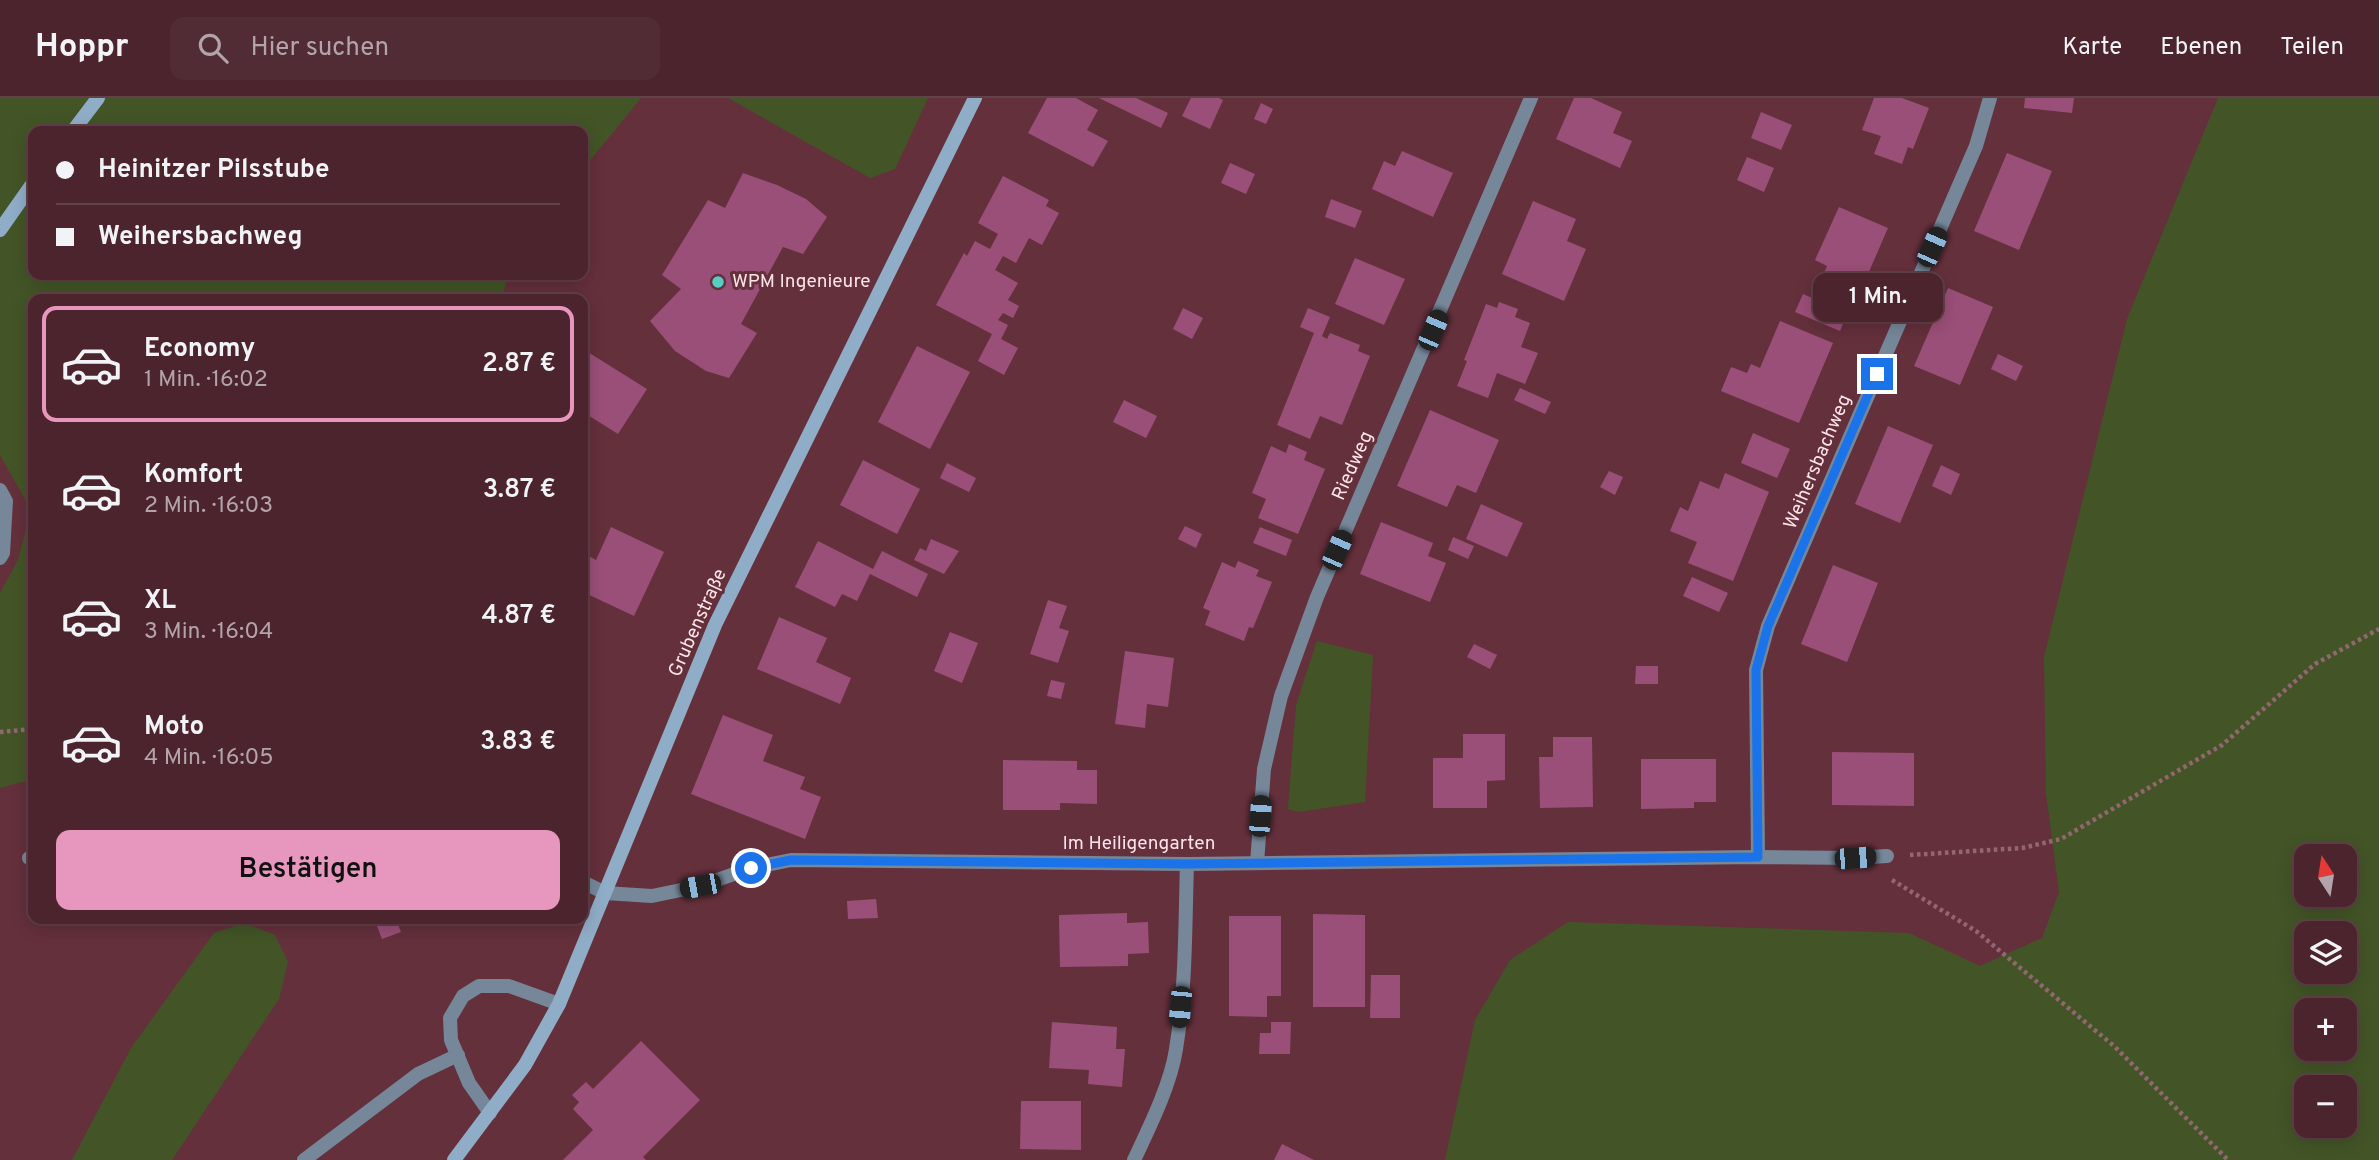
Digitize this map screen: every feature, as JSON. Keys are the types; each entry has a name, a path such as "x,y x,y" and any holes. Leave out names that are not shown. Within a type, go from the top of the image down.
{"street":[{"path":"77,126 98,98"},
{"name":"Grubenstraße","path":"454,1160 525,1065 559,1004 715,625 975,98"},
{"name":"Riedweg","path":"1257,863 1264,769 1285,684 1317,597 1531,98"},
{"name":"Weihersbachweg","path":"1758,857 1756,670 1768,626 1976,146 1990,98"},
{"path":"0,230 28,190"},
{"path":"0,489 6,501 3,553 0,558"},
{"name":"Im Heiligengarten","path":"605,893 652,896 700,886 751,868 791,860 1187,864 1888,856"},
{"path":"1134,1160 1156,1114 1176,1051 1185,962 1187,864"},
{"path":"588,884 605,893"},
{"path":"490,1113 469,1083 451,1040 450,1018 463,996 479,986 509,986 559,1004"},
{"path":"304,1160 418,1074 457,1055"}],"path":[{"path":"1888,856 2022,848 2060,839 2222,745 2315,664 2379,629"},
{"path":"0,732 28,729"},
{"path":"1855,858 1976,931 2114,1046 2228,1160"}],"green space":[{"path":"0,98 641,98 588,163 588,126 28,126 28,280 507,280 503,294 28,294 28,505 0,455"},
{"path":"728,98 928,98 895,169 870,178"},
{"path":"2218,98 2379,98 2379,1160 1445,1160 1475,1020 1510,960 1568,922 1909,933 1980,966 2042,938 2059,892 2046,793 2044,657 2127,319"},
{"path":"28,522 28,780 0,788 0,593 18,560"},
{"path":"1317,641 1373,655 1365,802 1298,812 1288,809 1296,705"},
{"path":"247,924 275,935 288,962 279,999 172,1160 72,1160 131,1048 214,933"}],"building":[{"path":"1047,98 1076,98 1098,110 1087,130 1108,141 1093,167 1028,133"},
{"path":"1099,98 1136,98 1168,113 1161,128"},
{"path":"1191,98 1223,100 1210,129 1182,116"},
{"path":"1574,98 1591,98 1622,112 1613,133 1632,141 1620,168 1556,139"},
{"path":"1874,98 1902,98 1929,108 1913,149 1908,147 1902,164 1874,154 1881,136 1862,130"},
{"path":"2025,98 2074,98 2072,113 2024,108"},
{"path":"1261,103 1273,109 1266,124 1254,119"},
{"path":"1761,112 1792,125 1781,150 1751,138"},
{"path":"1402,151 1453,173 1433,217 1372,189 1384,161 1395,166"},
{"path":"2007,153 2052,171 2019,250 1974,231"},
{"path":"1747,157 1774,168 1764,192 1737,180"},
{"path":"1230,163 1255,174 1246,194 1221,183"},
{"name":"WPM Ingenieure","path":"743,173 806,199 827,217 803,254 783,247 741,324 757,333 729,378 706,371 675,351 650,321 681,289 662,275 708,200 725,208"},
{"path":"1003,176 1049,200 1046,206 1059,213 1042,245 1029,238 1016,263 1003,256 995,270 1018,283 1008,300 1019,306 1013,318 1003,313 998,320 1008,325 1001,339 1018,348 1004,375 978,361 992,334 936,305 964,253 967,256 975,241 990,249 998,234 978,223"},
{"path":"1331,199 1362,211 1355,228 1325,217"},
{"path":"1533,201 1576,219 1567,241 1586,249 1564,301 1502,274"},
{"path":"1839,207 1888,228 1858,297 1821,280 1827,266 1815,260"},
{"path":"1355,258 1405,279 1384,325 1335,304"},
{"path":"1948,288 1993,307 1960,385 1914,366"},
{"path":"1803,294 1847,313 1840,331 1795,312"},
{"path":"1499,302 1518,309 1515,317 1530,323 1521,347 1538,353 1525,384 1497,373 1488,398 1457,386 1486,304 1497,308"},
{"path":"1183,308 1203,318 1192,339 1173,329"},
{"path":"1308,308 1330,317 1322,336 1327,339 1330,333 1360,345 1358,351 1370,356 1342,425 1320,416 1310,439 1277,425 1314,333 1300,327"},
{"path":"1780,321 1833,343 1799,423 1721,391 1731,367 1747,373 1751,364 1760,368"},
{"path":"917,346 970,372 930,449 878,422"},
{"path":"588,352 647,389 618,434 588,415"},
{"path":"1998,354 2023,366 2016,381 1991,369"},
{"path":"1520,388 1551,402 1545,414 1514,400"},
{"path":"1124,400 1157,416 1146,438 1113,422"},
{"path":"1430,410 1499,440 1476,493 1457,485 1447,507 1397,486"},
{"path":"1888,426 1933,445 1900,523 1855,504"},
{"path":"1753,433 1790,449 1777,478 1741,463"},
{"path":"1289,444 1307,452 1304,460 1325,469 1298,534 1258,518 1266,499 1252,493 1271,446 1286,453"},
{"path":"863,460 920,489 897,534 840,505"},
{"path":"947,463 976,478 969,492 940,478"},
{"path":"1941,465 1960,474 1951,495 1932,486"},
{"path":"1609,471 1623,477 1615,495 1600,487"},
{"path":"1725,473 1769,492 1733,581 1688,563 1697,542 1670,531 1680,507 1688,511 1700,481 1719,489"},
{"path":"1481,504 1523,523 1507,557 1466,539"},
{"path":"1381,522 1433,543 1428,556 1446,563 1430,602 1360,574"},
{"path":"1185,526 1202,534 1196,548 1178,539"},
{"path":"611,527 664,552 634,616 588,594 588,556 596,560"},
{"path":"1260,527 1292,540 1286,556 1253,543"},
{"path":"1453,537 1474,546 1468,559 1448,550"},
{"path":"931,539 959,551 944,574 914,560 920,548 926,551"},
{"path":"818,541 873,569 882,551 928,574 917,597 870,574 857,601 842,594 835,607 795,587"},
{"path":"1238,561 1259,570 1256,576 1272,582 1253,628 1249,627 1244,641 1205,625 1210,611 1203,608 1222,562 1235,568"},
{"path":"1833,565 1878,583 1847,662 1801,644"},
{"path":"1692,577 1728,593 1719,612 1683,596"},
{"path":"1048,600 1067,606 1059,628 1069,631 1058,663 1030,654"},
{"path":"779,617 827,638 816,662 851,678 840,704 757,669"},
{"path":"950,632 978,643 962,683 934,671"},
{"path":"1474,644 1497,655 1490,669 1467,657"},
{"path":"1125,651 1174,658 1168,707 1147,704 1145,728 1115,724"},
{"path":"1636,666 1658,666 1658,684 1635,684"},
{"path":"1051,680 1065,683 1061,699 1047,696"},
{"path":"723,715 773,735 763,761 805,777 800,789 821,797 805,839 691,794"},
{"path":"1463,734 1505,734 1505,780 1487,781 1487,808 1433,808 1433,758 1463,758"},
{"path":"1553,737 1592,737 1593,807 1540,808 1539,757 1553,757"},
{"path":"1832,752 1914,753 1914,806 1832,805"},
{"path":"1641,759 1716,759 1716,802 1694,802 1694,808 1641,809"},
{"path":"1003,760 1077,761 1077,770 1097,770 1097,804 1060,803 1060,810 1003,810"},
{"path":"876,899 878,918 848,919 847,901"},
{"path":"1127,913 1127,923 1148,922 1149,953 1128,954 1128,966 1060,967 1059,915"},
{"path":"1313,914 1365,915 1365,1007 1313,1007"},
{"path":"1229,916 1281,916 1281,996 1267,996 1267,1017 1229,1016"},
{"path":"398,924 401,932 382,939 377,926"},
{"path":"1371,975 1400,975 1400,1018 1370,1018"},
{"path":"1052,1022 1117,1027 1116,1049 1125,1049 1122,1087 1088,1084 1089,1070 1049,1068"},
{"path":"1271,1022 1291,1022 1290,1054 1259,1054 1260,1033 1271,1033"},
{"path":"641,1041 700,1100 643,1157 646,1160 563,1160 593,1130 573,1109 579,1102 572,1095 586,1082 593,1089"},
{"path":"1021,1101 1081,1101 1081,1150 1020,1149"},
{"path":"1282,1144 1314,1160 1274,1160"}],"place":[{"name":"WPM Ingenieure","path":"718,282"}],"route":[{"path":"751,868 791,860 1187,864 1758,857 1756,670 1768,626 1877,374"}]}
